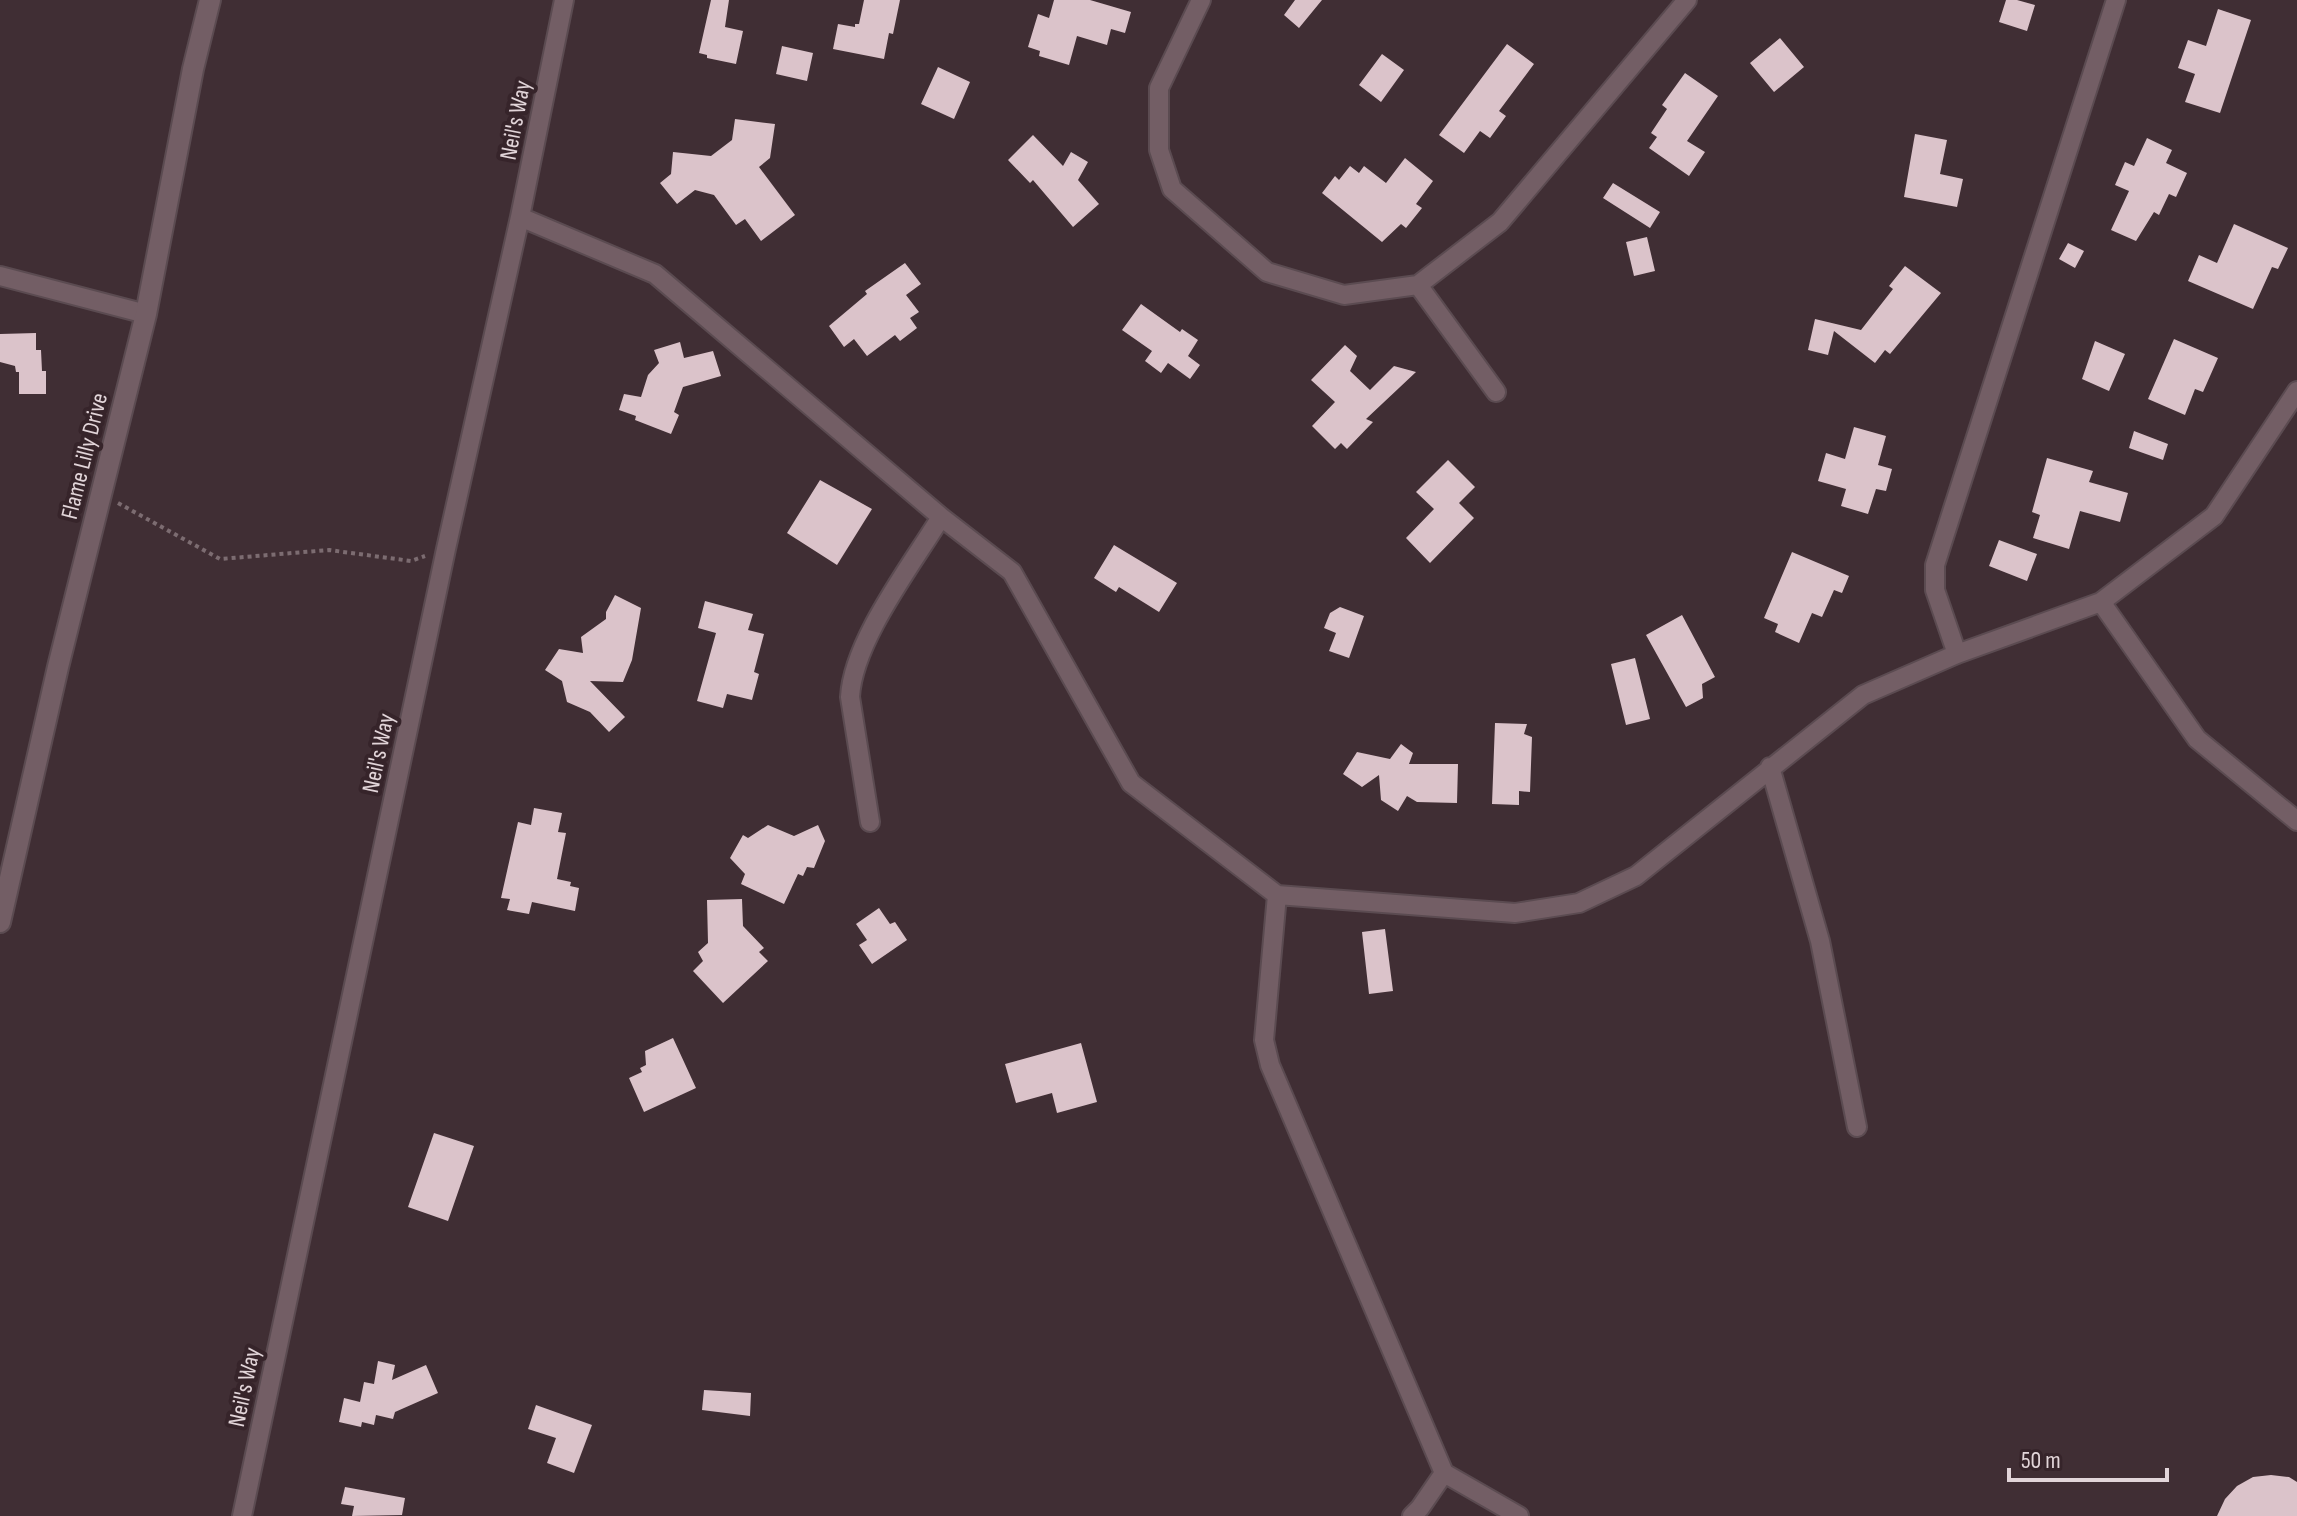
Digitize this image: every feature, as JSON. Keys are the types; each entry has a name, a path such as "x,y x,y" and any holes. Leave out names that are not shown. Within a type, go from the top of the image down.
{"street":[{"name":"Flame Lilly Drive","path":"0,922 146,314 193,69 210,0"},
{"name":"Neil's Way","path":"242,1516 564,0"},
{"path":"1201,0 1159,88 1159,150 1172,189 1267,272 1344,295 1418,285 1500,222 1687,0"},
{"path":"1957,654 1935,590 1935,565 2116,0"},
{"path":"520,217 655,274 941,517 1012,572 1131,783 1277,895 1515,913 1579,903 1636,876 1863,695 1957,654 2101,602 2214,516 2297,391"},
{"path":"0,276 146,314"},
{"path":"1418,285 1496,392"},
{"path":"870,822 850,697 851,677 869,634 941,517"},
{"path":"2101,602 2197,739 2297,821"},
{"path":"1770,767 1820,941 1857,1127"},
{"path":"1277,895 1264,1040 1270,1065 1444,1473 1519,1516"},
{"path":"1412,1516 1444,1473"}],"path":[{"path":"101,494 220,559 329,550 411,561 446,549"}],"building":[{"path":"711,0 729,0 725,27 743,31 736,64 707,58 707,55 699,53"},
{"path":"864,0 900,0 884,59 833,49 838,24 855,27 859,24"},
{"path":"1054,0 1090,0 1131,12 1125,33 1111,29 1107,45 1077,36 1069,65 1039,56 1040,51 1028,47 1038,14 1049,18"},
{"path":"1295,0 1322,0 1299,28 1284,15"},
{"path":"2006,0 2035,5 2027,31 1999,22"},
{"path":"2218,9 2251,20 2220,113 2185,102 2195,74 2178,68 2188,40 2206,46"},
{"path":"1780,38 1804,67 1774,92 1750,63"},
{"path":"1507,44 1534,64 1499,111 1506,116 1490,138 1480,131 1464,153 1439,135"},
{"path":"782,46 813,53 807,81 776,74"},
{"path":"1382,54 1404,70 1381,102 1359,85"},
{"path":"938,67 970,82 954,119 921,104"},
{"path":"1685,73 1718,96 1687,141 1705,152 1689,176 1649,148 1657,137 1651,133 1667,109 1662,105"},
{"path":"735,119 775,124 770,158 759,167 795,215 761,241 745,219 736,225 714,195 695,190 677,204 660,183 671,174 673,152 711,156 732,140"},
{"path":"1915,134 1947,140 1940,174 1963,179 1957,207 1904,197"},
{"path":"1033,135 1063,166 1071,152 1088,162 1078,180 1099,204 1073,227 1033,180 1030,183 1008,160"},
{"path":"2147,138 2172,150 2166,163 2187,173 2176,197 2169,194 2159,215 2154,212 2136,241 2111,230 2129,191 2115,185 2125,162 2134,166"},
{"path":"1405,158 1433,181 1416,204 1422,208 1406,228 1401,224 1382,242 1322,193 1335,176 1339,180 1350,166 1359,173 1364,166 1386,183"},
{"path":"1613,183 1660,212 1650,228 1603,198"},
{"path":"2234,224 2288,248 2278,269 2272,267 2253,309 2188,281 2199,255 2217,263"},
{"path":"1647,237 1655,271 1634,276 1626,242"},
{"path":"2068,243 2084,251 2075,268 2059,259"},
{"path":"905,263 921,284 906,295 919,312 910,318 917,328 900,341 895,335 867,356 854,339 844,347 829,326 867,294 865,291"},
{"path":"1905,266 1941,293 1890,354 1885,350 1875,363 1834,331 1828,355 1808,350 1815,319 1861,330 1893,289 1889,286"},
{"path":"1141,304 1180,332 1182,329 1198,340 1188,356 1200,365 1190,379 1168,363 1161,373 1145,361 1152,351 1122,330"},
{"path":"36,333 36,350 41,350 42,371 46,371 46,394 19,394 19,372 16,372 15,366 0,362 0,334"},
{"path":"2174,339 2218,358 2203,392 2195,389 2185,415 2148,399"},
{"path":"2095,341 2125,354 2109,391 2082,379"},
{"path":"680,342 684,358 713,351 721,376 683,387 674,412 679,415 671,434 619,410 624,394 641,397 648,375 659,363 654,350"},
{"path":"1345,345 1357,356 1350,371 1370,390 1394,366 1416,372 1366,419 1373,422 1347,449 1341,443 1335,449 1312,426 1335,402 1311,380"},
{"path":"1854,427 1886,436 1878,465 1892,469 1886,491 1876,489 1868,514 1841,506 1846,489 1818,481 1826,453 1845,459"},
{"path":"2134,431 2168,444 2163,460 2129,448"},
{"path":"2047,458 2093,471 2089,482 2128,493 2120,522 2080,511 2069,549 2033,538 2040,515 2032,512"},
{"path":"1448,460 1475,487 1459,503 1474,518 1430,563 1406,538 1434,509 1416,492"},
{"path":"820,480 872,509 837,565 787,533"},
{"path":"1999,540 2037,554 2027,581 1989,566"},
{"path":"1114,545 1177,583 1159,612 1119,587 1116,592 1094,578"},
{"path":"1792,552 1849,576 1842,593 1834,590 1822,617 1812,613 1799,643 1775,632 1778,624 1764,618"},
{"path":"615,595 641,608 632,660 623,682 590,681 625,717 609,732 590,712 567,702 562,681 545,670 559,649 583,653 581,637 606,619 606,612"},
{"path":"705,601 753,614 748,630 764,634 754,672 759,674 752,700 727,694 723,708 697,701 716,633 698,628"},
{"path":"1340,607 1364,616 1349,658 1329,651 1336,633 1324,628 1330,613"},
{"path":"1682,615 1715,677 1702,684 1703,698 1686,707 1646,635"},
{"path":"1635,658 1650,719 1626,725 1611,664"},
{"path":"1495,723 1527,724 1524,734 1532,737 1530,792 1519,791 1519,805 1492,804"},
{"path":"1401,744 1413,753 1409,764 1458,764 1457,803 1417,802 1407,796 1398,811 1381,800 1379,775 1362,787 1343,774 1357,752 1390,759"},
{"path":"534,808 562,813 558,832 566,833 557,879 571,882 570,886 579,888 575,911 532,902 529,914 507,910 510,899 501,898 518,822 531,825"},
{"path":"768,825 794,836 818,825 825,841 814,868 807,867 803,876 798,874 784,904 741,884 745,874 730,858 743,835 748,838"},
{"path":"742,899 743,926 764,948 759,952 768,961 723,1003 693,971 703,961 698,952 708,943 707,900"},
{"path":"879,908 890,924 895,922 907,940 872,964 859,945 867,940 856,924"},
{"path":"1385,929 1393,991 1369,994 1362,932"},
{"path":"673,1038 696,1088 644,1112 629,1078 642,1072 640,1068 646,1065 645,1051"},
{"path":"1081,1043 1097,1102 1057,1113 1052,1093 1016,1103 1005,1064"},
{"path":"434,1133 474,1146 448,1221 408,1207"},
{"path":"378,1361 395,1365 392,1380 426,1365 438,1393 395,1412 393,1419 376,1415 374,1425 362,1422 361,1427 339,1422 344,1398 360,1402 364,1382 374,1384"},
{"path":"704,1390 751,1393 750,1416 702,1410"},
{"path":"536,1405 592,1425 574,1473 547,1463 556,1438 528,1429"},
{"path":"2253,1477 2289,1477 2297,1482 2297,1516 2217,1516 2225,1499 2237,1486"},
{"path":"345,1487 405,1498 402,1515 352,1516 354,1506 341,1504"}]}
